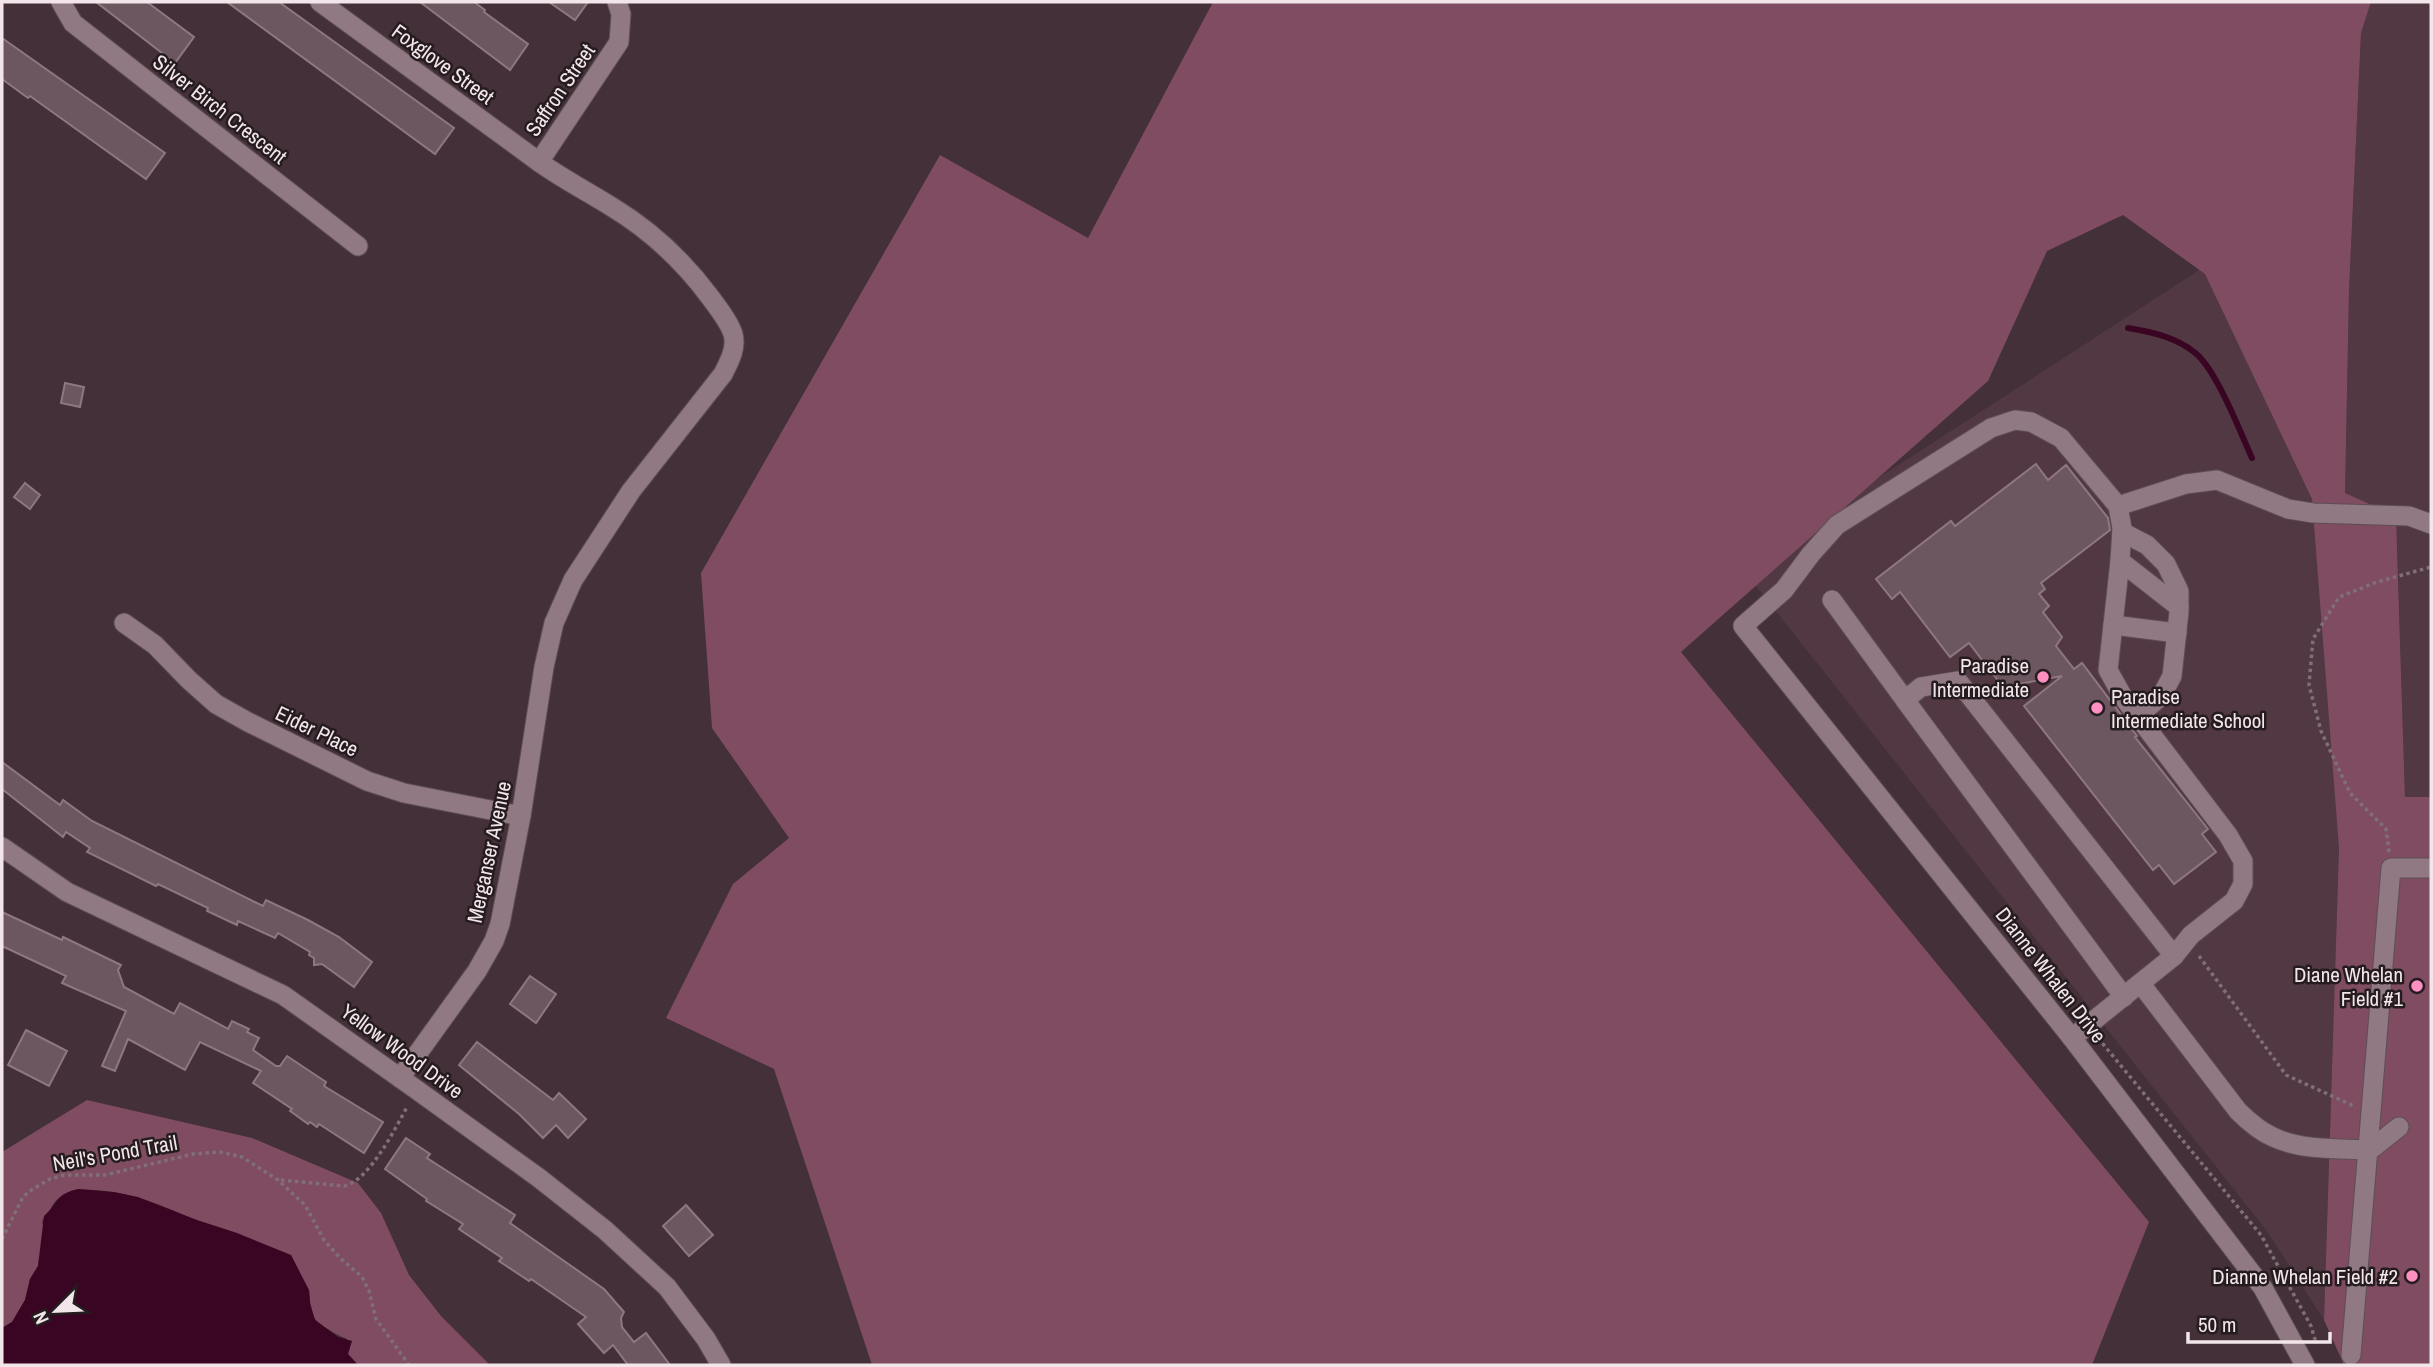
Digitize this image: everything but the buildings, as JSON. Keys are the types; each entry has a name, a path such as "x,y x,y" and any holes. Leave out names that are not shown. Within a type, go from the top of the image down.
{"street":[{"name":"Silver Birch Crescent","path":"61,2 73,23 358,246"},
{"name":"Foxglove Street","path":"320,2 539,163 614,208 655,237 698,281 733,334 733,355 723,374 631,491 573,580 554,623 544,667 536,732"},
{"name":"Saffron Street","path":"539,163 619,42 621,13 617,2"},
{"name":"Dianne Whalen Drive","path":"2118,506 2062,438 2031,422 2015,420 1991,428 1837,525 1784,590 1743,626 2072,1038 2263,1288 2305,1365"},
{"path":"2072,1038 2174,956 2191,935 2234,901 2243,884 2243,861 2228,835 2123,697 2108,670 2122,532 2118,506 2186,484 2217,481 2288,509 2313,513 2409,516 2431,524"},
{"path":"2122,532 2147,545 2166,564 2179,591 2172,676 2162,695 2138,716"},
{"path":"2120,561 2179,607"},
{"path":"1832,600 2124,997"},
{"name":"Eider Place","path":"124,623 155,645 216,704 355,775 392,790 521,816"},
{"path":"2113,625 2177,633"},
{"path":"1905,700 1920,687 1958,681 2174,956"},
{"name":"Merganser Avenue","path":"400,1078 477,971 494,942 505,906 536,732"},
{"name":"Yellow Wood Drive","path":"2,847 67,892 284,995 417,1090 559,1193 605,1230 667,1287 706,1339 721,1365"},
{"path":"2351,1355 2370,1150 2391,868 2431,868"},
{"path":"2141,984 2238,1111 2254,1126 2273,1138 2302,1146 2370,1150 2399,1127"}],"path":[{"path":"2391,868 2386,829 2350,793 2321,731 2309,685 2313,639 2339,597 2377,582 2431,567"},
{"path":"2199,956 2286,1075 2348,1104 2373,1111"},
{"path":"278,1180 344,1186 353,1184 369,1167 395,1130 417,1090"},
{"name":"Neil's Pond Trail","path":"2,1239 28,1192 64,1175 105,1175 193,1154 220,1152 242,1157 278,1180 305,1205 324,1240 362,1277 369,1291 376,1319 409,1365"}],"shaded area":[{"path":"1213,2 2371,2 2361,33 2349,290 2345,493 2396,516 2405,797 2431,797 2431,1365 2344,1365 2324,1320 2339,848 2312,499 2205,274 2123,215 2047,251 1988,381 1681,652 2149,1222 2092,1365 872,1365 774,1069 666,1018 733,884 789,838 712,728 701,573 940,155 1088,238"},
{"name":"Paradise Intermediate School","path":"2371,2 2431,2 2431,797 2405,798 2397,538 2339,848 2324,1320 2267,1231 1741,567 2204,267 2345,492 2349,290 2361,33"},
{"path":"87,1100 252,1138 358,1183 381,1213 409,1275 441,1316 490,1365 358,1365 348,1354 350,1346 346,1338 326,1328 314,1317 309,1290 233,1242 180,1213 124,1194 94,1190 80,1190 63,1195 44,1218 38,1266 30,1279 25,1300 12,1322 2,1328 2,1152"},
{"path":"79,1189 138,1197 291,1255 309,1290 315,1320 338,1337 352,1341 348,1354 358,1365 2,1365 2,1328 12,1322 25,1300 30,1279 38,1266 44,1216 62,1196"}],"waterway":[{"path":"2128,328 2171,339 2187,347 2202,360 2227,401 2252,458"}],"place":[{"name":"Paradise Intermediate","path":"2043,677"},
{"name":"Paradise Intermediate School","path":"2097,708"},
{"name":"Diane Whelan Field #1","path":"2417,986"},
{"name":"Dianne Whelan Field #2","path":"2412,1276"}]}
